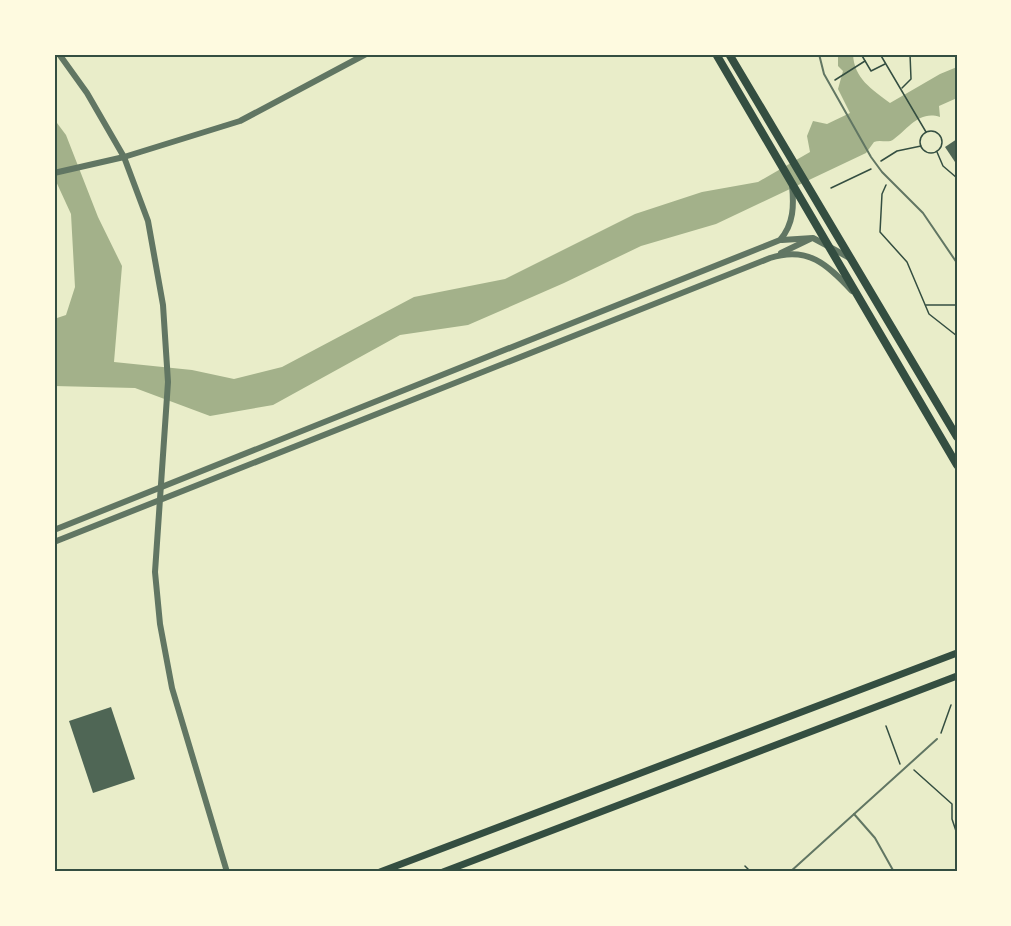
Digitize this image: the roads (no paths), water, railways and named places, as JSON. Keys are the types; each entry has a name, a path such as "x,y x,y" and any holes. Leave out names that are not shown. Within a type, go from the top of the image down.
{"main road":[{"path":"716,54 957,465"},
{"path":"729,54 957,437"},
{"path":"380,872 957,653"},
{"path":"443,872 957,676"}],"street":[{"path":"59,54 87,93 124,157 148,221 163,305 168,382 155,572 160,624 172,688 227,872"},
{"path":"54,173 124,157 240,121 366,54"},
{"path":"780,240 786,234 794,209 791,181"},
{"path":"54,542 770,258 832,229"},
{"path":"54,530 159,491 780,240 813,238 848,257"},
{"path":"770,258 791,253 813,258 834,271 859,298"}],"lane":[{"path":"819,54 824,74 871,157 923,213 957,262"},
{"path":"790,872 937,738"},
{"path":"854,814 875,838 894,872"}]}
